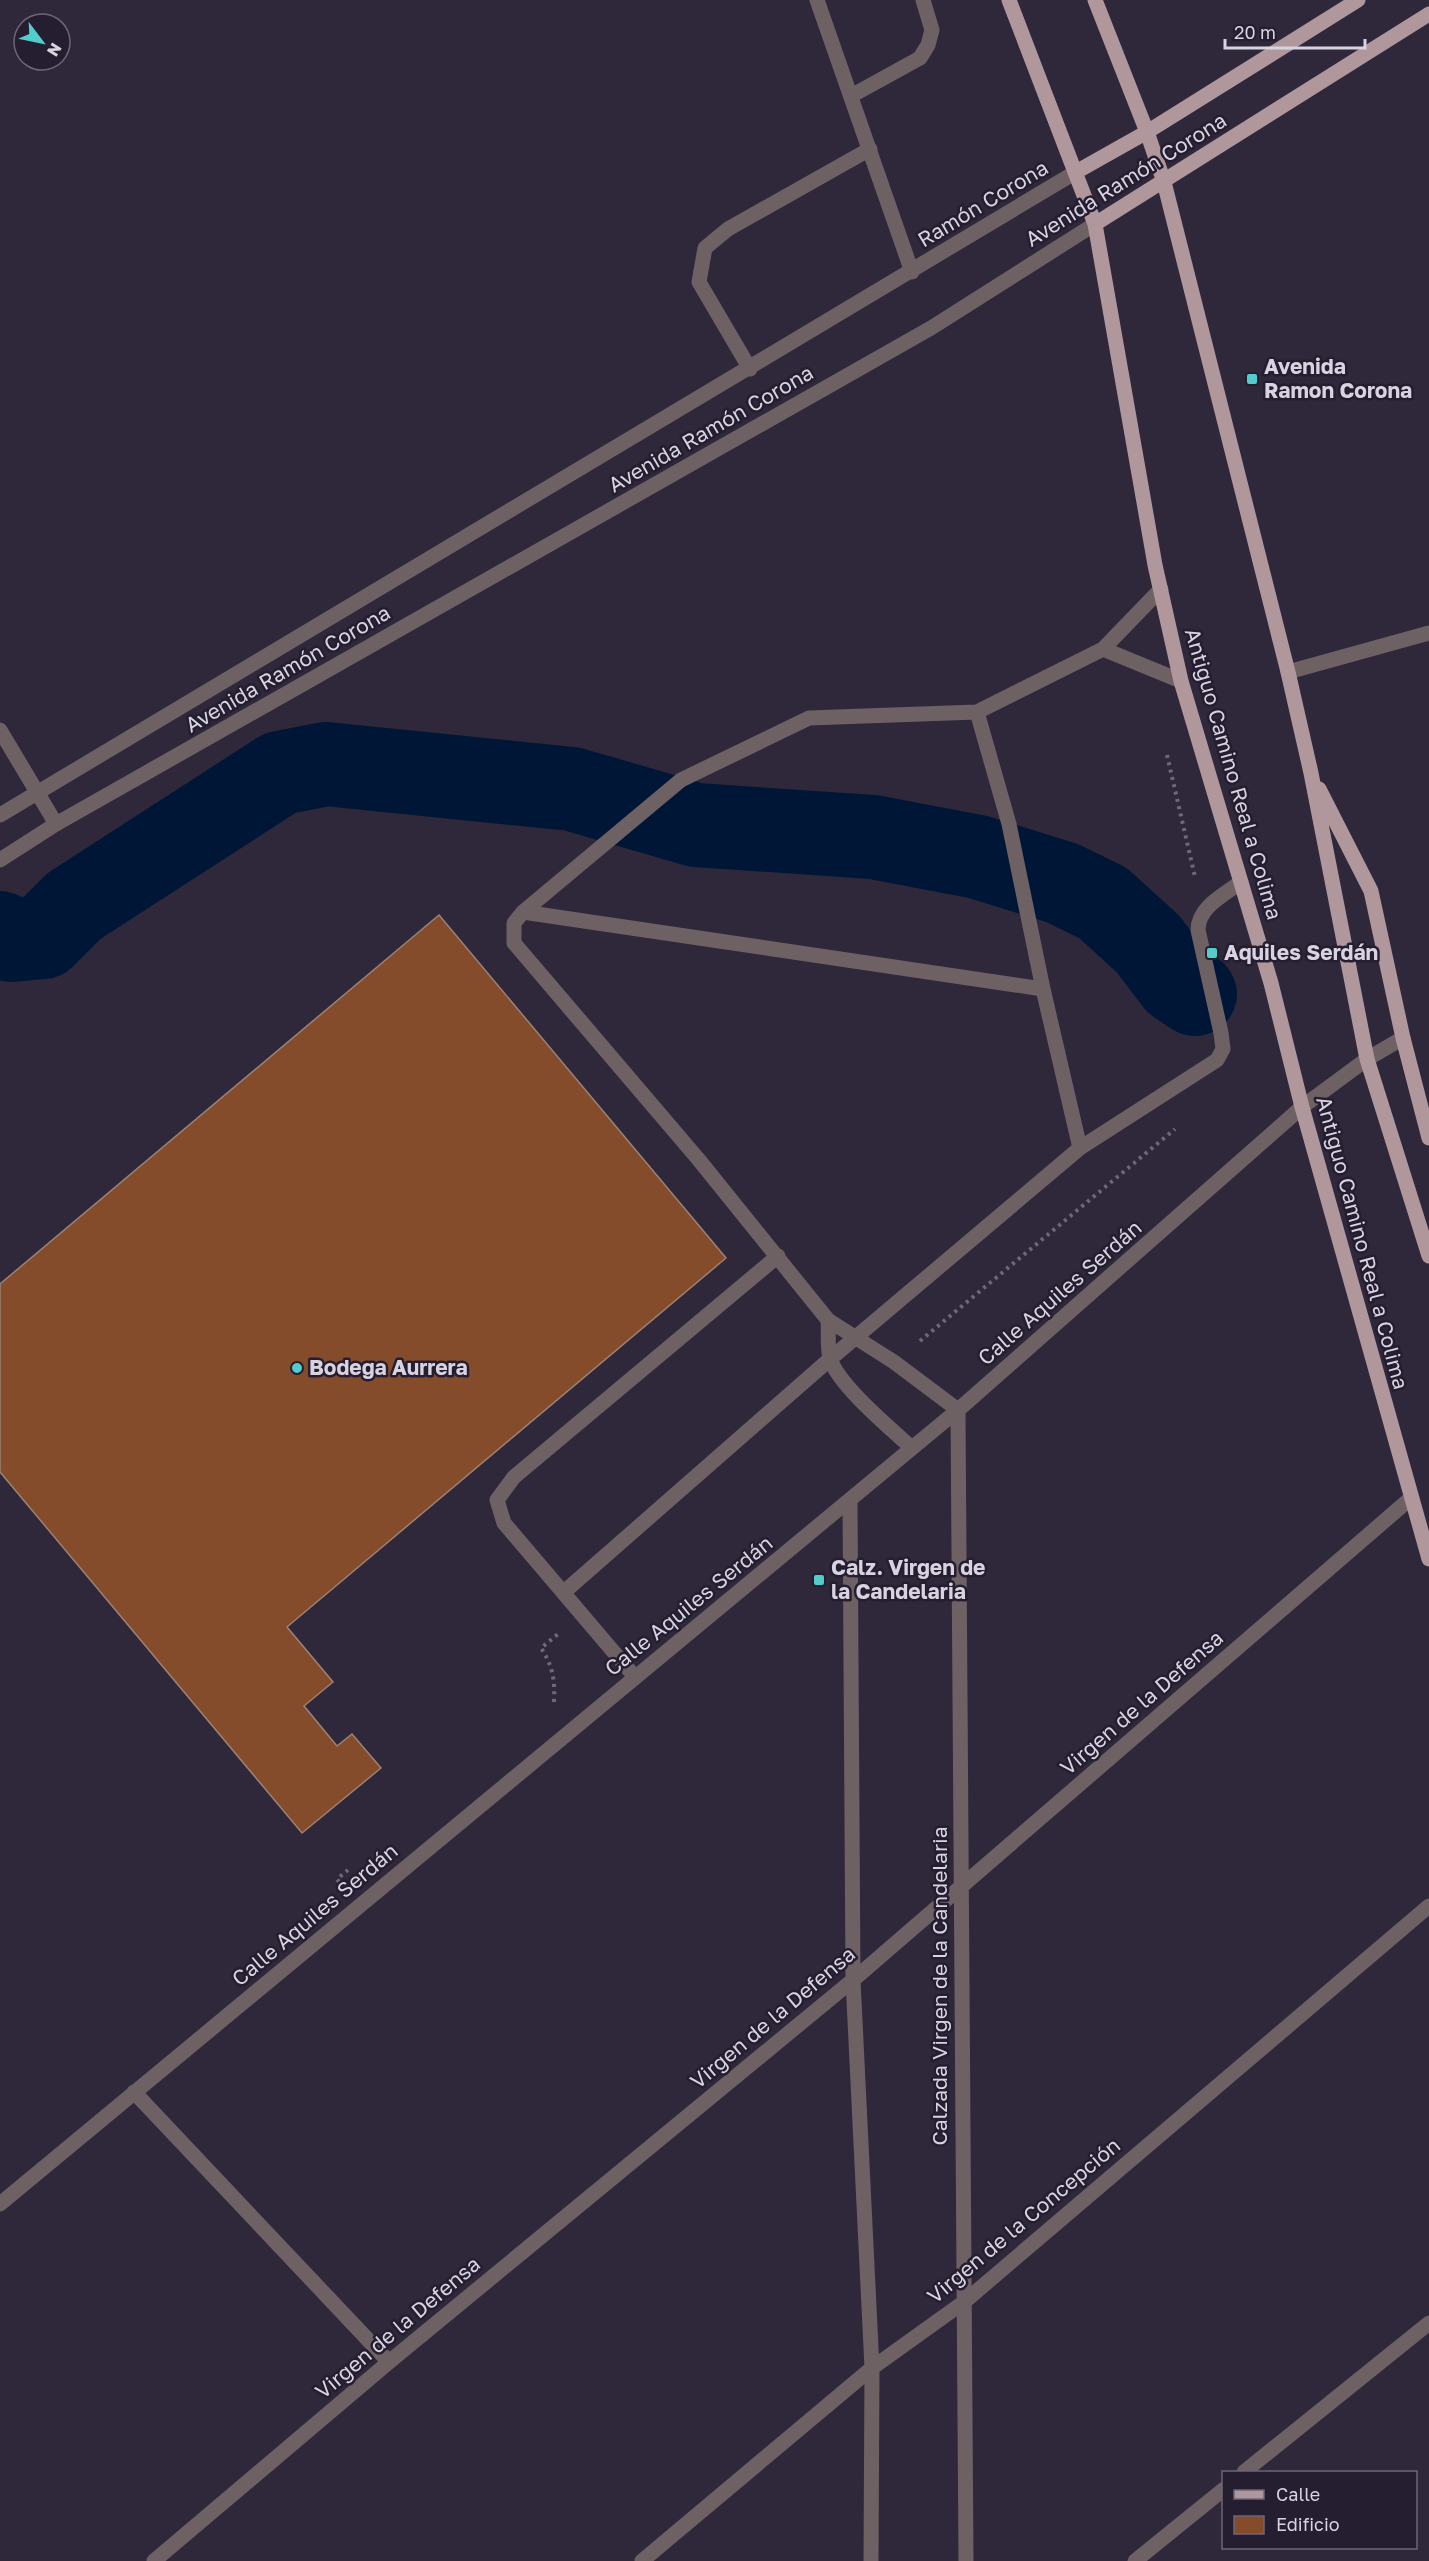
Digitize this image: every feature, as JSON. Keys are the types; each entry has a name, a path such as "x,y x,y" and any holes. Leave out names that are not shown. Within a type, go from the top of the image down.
{"main road":[{"name":"Antiguo Camino Real a Colima","path":"1009,0 1095,224 1161,590 1181,681 1270,983 1302,1107 1429,1559"},
{"path":"1095,0 1147,132 1164,182 1288,672 1311,773 1367,1059 1429,1256"},
{"name":"Avenida Ramón Corona","path":"1076,172 1147,132 1358,0"},
{"name":"Avenida Ramón Corona","path":"1095,224 1429,14"},
{"path":"1311,773 1371,891 1403,1038 1429,1138"}],"street":[{"path":"817,0 912,272"},
{"path":"851,96 920,58 928,45 932,30 923,0"},
{"path":"750,369 699,282 705,248 728,229 870,149"},
{"name":"Ramón Corona","path":"912,272 1076,172"},
{"name":"Avenida Ramón Corona","path":"1,858 56,824 931,328 1095,224"},
{"name":"Avenida Ramón Corona","path":"0,815 912,272"},
{"path":"958,1410 894,1362 828,1320 778,1256 606,1049 514,943 513,923 523,912 681,780 809,718 977,712 1103,649 1161,590"},
{"path":"1288,672 1429,633"},
{"path":"1103,649 1181,681"},
{"path":"977,712 1009,824 1043,989 1080,1148"},
{"path":"0,730 56,824"},
{"path":"564,1592 830,1359 1080,1148 1221,1056 1223,1049 1221,1033 1197,930 1198,919 1203,911 1241,882"},
{"path":"523,912 1043,989"},
{"name":"Calle Aquiles Serdán","path":"0,2204 850,1501 958,1410 1302,1107 1367,1059 1403,1038"},
{"path":"635,1677 504,1523 497,1500 514,1477 778,1256"},
{"path":"828,1320 830,1359 850,1389 912,1448"},
{"name":"Calzada Virgen de la Candelaria","path":"958,1410 966,2561"},
{"name":"Virgen de la Defensa","path":"154,2561 389,2362 853,1980 1410,1498"},
{"path":"850,1501 853,1980 872,2368 871,2561"},
{"name":"Virgen de la Concepción","path":"642,2561 872,2368 964,2302 1429,1906"},
{"path":"134,2092 389,2362"},
{"path":"1245,2471 1429,2323"},
{"path":"1135,2561 1222,2491"}],"building":[{"name":"Bodega Aurrera","path":"439,915 726,1258 287,1627 333,1682 304,1706 337,1746 352,1734 381,1768 302,1833 0,1472 0,1284"}],"waterway":[{"path":"0,933 11,940 43,937 74,906 280,773 326,764 572,789 696,825 873,837 978,857 1062,883 1103,903 1148,944 1177,982 1195,994"}],"place":[{"name":"Avenida Ramon Corona","path":"1252,379"},
{"name":"Aquiles Serdán","path":"1212,953"},
{"name":"Bodega Aurrera","path":"297,1368"},
{"name":"Calz. Virgen de la Candelaria","path":"819,1580"}]}
